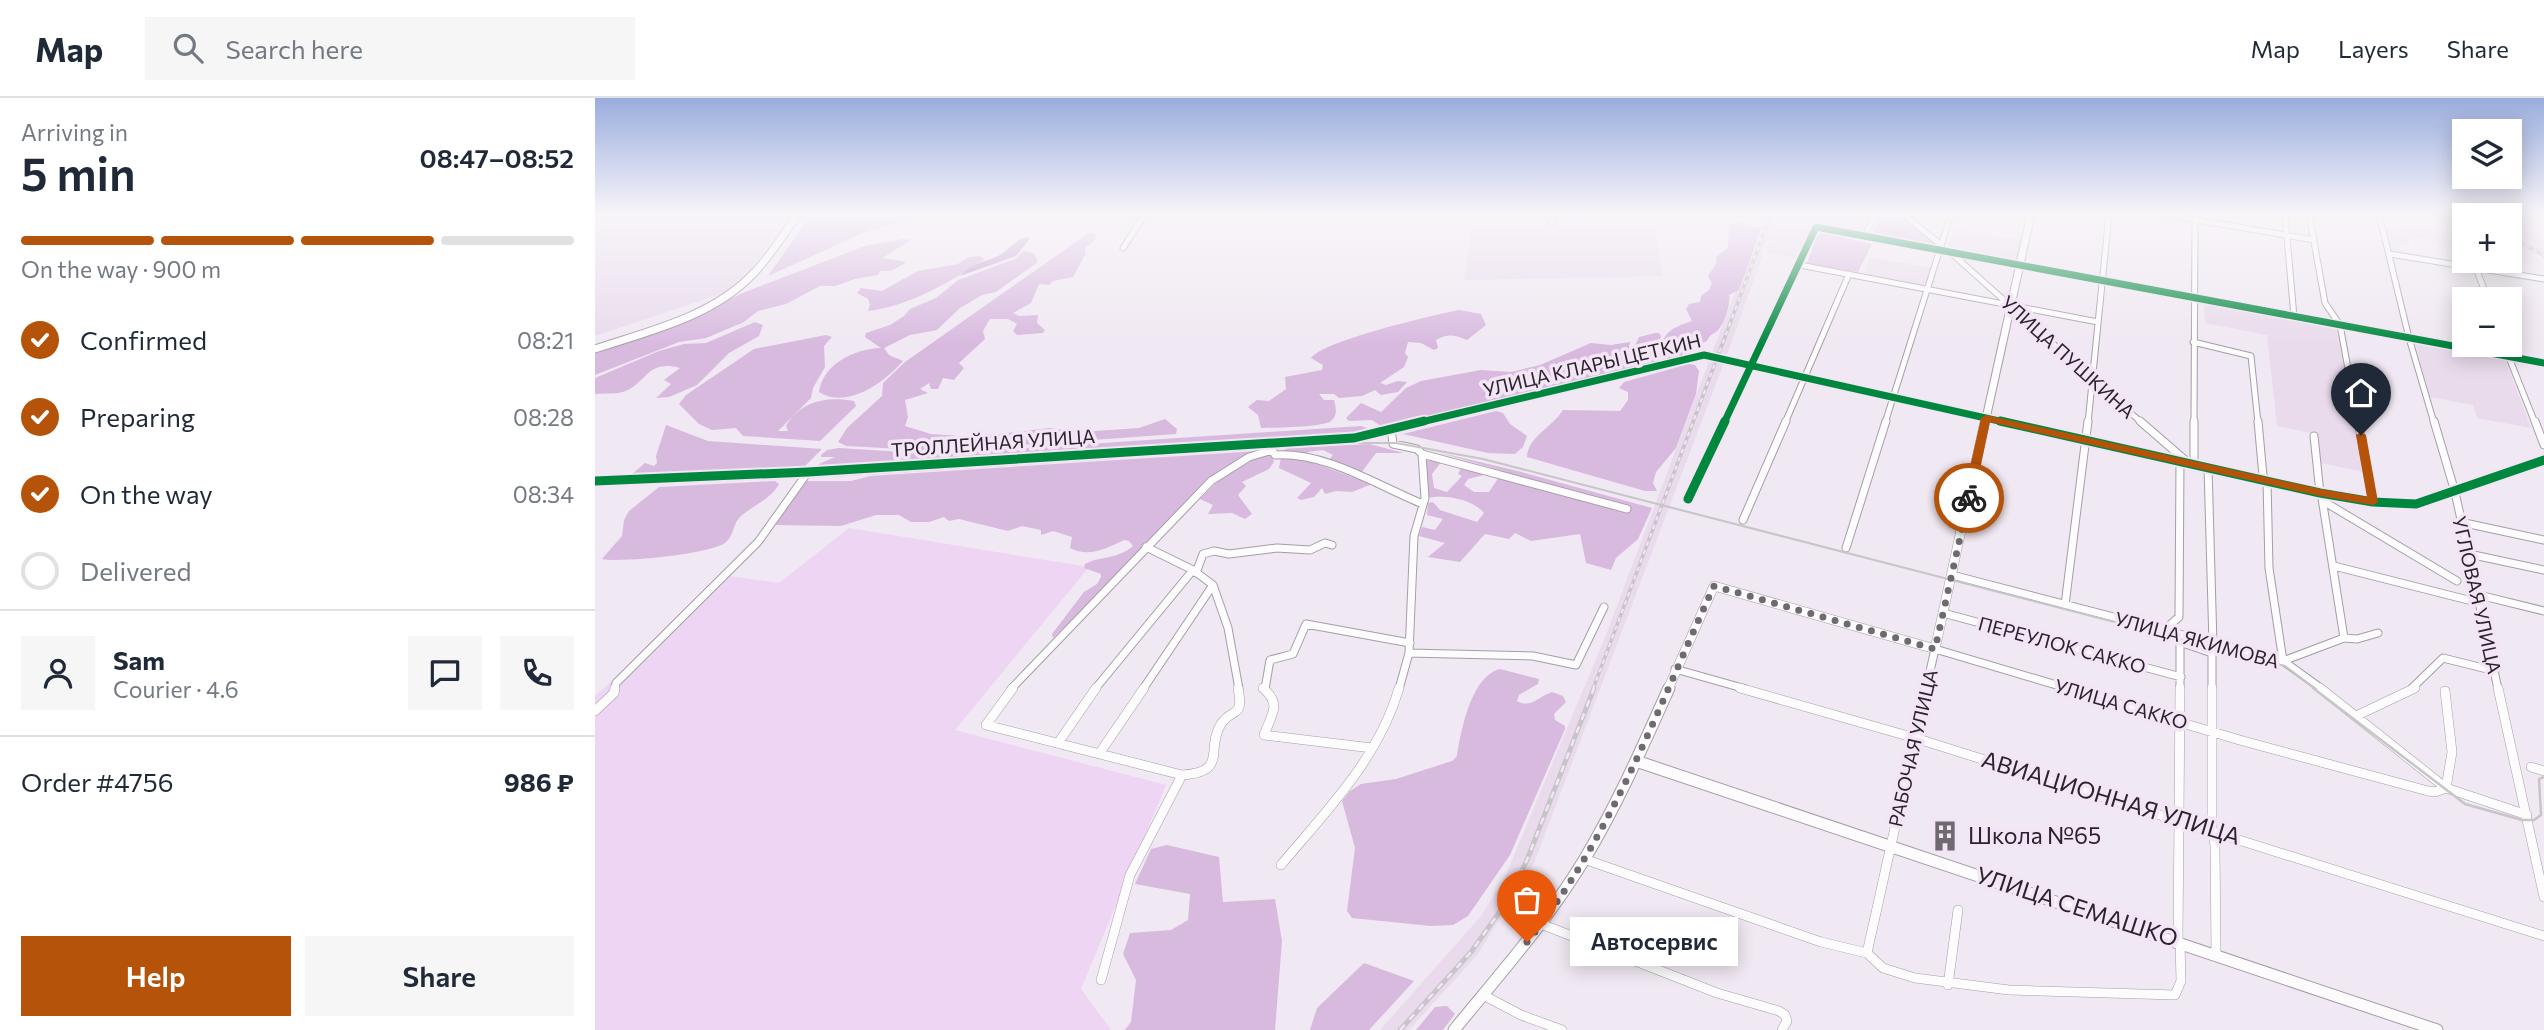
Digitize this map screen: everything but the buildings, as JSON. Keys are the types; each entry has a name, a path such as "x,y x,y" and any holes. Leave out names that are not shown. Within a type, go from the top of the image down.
{"main road":[{"path":"595,348 677,320 723,298 759,268 766,257"},
{"name":"РАБОЧАЯ УЛИЦА","path":"1935,649 2021,257"},
{"name":"УЛИЦА САККО","path":"1675,669 1714,586 1935,649"},
{"path":"1454,1030 1541,924 1584,859 1636,761 1675,669"},
{"name":"УЛИЦА СЕМАШКО","path":"1636,761 2179,941 2437,1030"}],"street":[{"path":"1688,499 1803,257"},
{"path":"1846,548 1936,257"},
{"name":"УЛИЦА ПУШКИНА","path":"1956,257 2090,379 2187,462"},
{"path":"1977,257 2452,346"},
{"path":"2065,605 2086,440 2090,379 2104,257"},
{"path":"2163,631 2179,617 2193,342 2194,257"},
{"path":"2288,257 2294,317"},
{"path":"2316,257 2325,303 2340,325 2373,502"},
{"name":"УГЛОВАЯ УЛИЦА","path":"2391,257 2409,338 2455,492 2544,897"},
{"path":"2411,257 2452,264"},
{"path":"1800,265 2098,322"},
{"path":"2507,273 2544,279"},
{"path":"1743,520 1849,274"},
{"path":"2193,342 2251,356 2265,478 2269,568 2283,661 2344,638 2357,639 2378,633"},
{"name":"УЛИЦА КЛАРЫ ЦЕТКИН","path":"1391,429 1697,356 1711,355 2265,478 2320,493 2373,502 2416,503 2544,460"},
{"path":"2508,357 2544,363"},
{"path":"2508,357 2544,445"},
{"path":"1391,429 1393,444 1417,449 1422,454 1627,509"},
{"name":"ТРОЛЛЕЙНАЯ УЛИЦА","path":"595,481 1271,447 1346,439 1391,429"},
{"path":"2313,436 2344,638"},
{"path":"1146,547 1195,571 1213,584 1230,635 1241,703 1238,711 1221,724 1211,765 1199,774 1182,775 986,724 1009,692 1146,547 1211,481 1249,457 1271,447 1275,455 1302,457 1358,475 1423,504"},
{"path":"1281,865 1336,803 1356,776 1391,716 1410,648 1415,536 1423,504 1422,454"},
{"path":"2208,467 2213,644"},
{"path":"595,711 614,693 616,683 758,542 808,472"},
{"path":"2323,502 2457,581"},
{"path":"2460,522 2544,540"},
{"path":"1058,743 1100,682 1195,571 1203,554 1208,552 1225,555 1269,548 1310,550 1325,544 1332,545"},
{"path":"2469,554 2544,570"},
{"path":"2334,566 2544,611"},
{"name":"УЛИЦА ЯКИМОВА","path":"1952,575 2163,631 2180,639 2283,661 2446,789"},
{"path":"1099,754 1213,584"},
{"path":"1372,748 1264,735 1276,703 1274,697 1263,688 1269,662 1274,658 1293,654 1306,624 1410,648 1533,656 1576,665 1604,607"},
{"name":"ПЕРЕУЛОК САККО","path":"1943,613 2181,677"},
{"path":"1584,859 1821,942 1867,953 1869,959 1876,964 1899,974 1948,985 1993,991 2175,995 2181,981 2177,818 2180,639 2212,653 2212,829 2215,845 2216,954"},
{"name":"УЛИЦА САККО","path":"1935,649 2212,731 2428,791 2446,789 2527,815"},
{"name":"РАБОЧАЯ УЛИЦА","path":"1867,953 1935,649"},
{"path":"2355,716 2416,687 2443,658 2495,671"},
{"name":"АВИАЦИОННАЯ УЛИЦА","path":"1675,669 1915,738 2177,818 2544,936"},
{"path":"2445,691 2453,740 2451,772 2446,789"},
{"path":"2531,767 2544,771"},
{"path":"1101,980 1130,875 1182,775"},
{"path":"1948,985 1958,910"},
{"path":"1541,924 1717,993 1779,1011 1785,1015 1787,1021 1782,1030"},
{"path":"1483,995 1562,1030"}],"shaded area":[{"path":"595,257 760,257 749,272 724,293 595,336"},
{"path":"781,257 809,257 768,276"},
{"path":"835,257 883,257 907,262 891,271 880,271 878,275 835,286 820,286 786,304 758,311 744,322 706,338 679,342 595,375 595,354 656,332 745,292"},
{"path":"968,257 985,259 944,284 884,308 868,311 868,299 857,293 861,288 882,291 918,271 958,264"},
{"path":"993,257 1012,257 960,276 979,263"},
{"path":"1036,257 1038,262 996,292 982,295 960,308 937,330 910,335 884,348 889,355 903,361 876,385 853,396 841,398 819,392 827,373 841,360 860,351 881,348 865,337 866,333 890,325 910,309 936,298 958,280 1015,259"},
{"path":"1054,257 1084,257 1073,277 1053,281 1049,285 1039,284 1031,303 1013,313 1019,316 1038,315 1037,323 1045,330 1043,333 1017,335 1013,331 1017,324 1008,319 990,319 983,331 985,339 959,363 964,368 954,380 943,378 938,389 931,389 929,383 920,389 928,393 905,400 908,417 905,426 931,434 974,437 1050,428 1081,432 1139,428 1165,419 1177,429 1176,434 940,451 846,446 838,442 847,428 882,396 883,383 905,362"},
{"path":"1467,257 1660,257 1663,276 1464,280"},
{"path":"1716,257 1751,257 1739,290 1729,295 1721,326 1707,341 1683,351 1682,357 1663,360 1660,356 1662,342 1673,329 1692,321 1686,309 1689,304 1700,302 1701,296 1709,290 1712,283 1708,277"},
{"path":"1748,257 1762,257 1534,863 1478,954 1409,1030 1380,1030 1481,916 1505,877 1606,635"},
{"path":"1809,257 1865,257 1858,272 1807,263"},
{"path":"1871,257 1930,268 1925,285 1864,274"},
{"path":"1989,257 2017,257 2016,263"},
{"path":"2204,303 2336,327 2365,472 2315,462 2311,433 2277,426 2267,335 2205,323"},
{"path":"1459,310 1481,314 1486,325 1467,340 1451,335 1444,336 1436,340 1438,348 1434,350 1421,343 1408,342 1405,353 1408,357 1404,367 1380,383 1386,385 1398,381 1407,382 1398,392 1381,395 1375,390 1362,396 1339,398 1334,394 1319,394 1324,400 1334,400 1336,414 1331,421 1309,426 1261,428 1258,415 1248,407 1257,400 1269,401 1286,389 1285,377 1322,370 1323,365 1311,358 1320,351 1356,337"},
{"path":"755,322 763,325 759,336 729,353 697,385 669,397 656,398 671,384 664,380 680,368 669,366 655,369 628,390 595,394 595,378 659,351 684,344 706,343"},
{"path":"1655,333 1661,336 1657,348 1658,362 1653,365 1385,429 1372,420 1349,421 1346,418 1361,403 1381,412 1406,388 1421,381 1481,370 1511,372 1540,365 1591,343 1611,345 1630,342 1629,346 1634,348 1639,337"},
{"path":"826,335 832,337 824,346 825,367 813,388 811,398 778,431 788,431 786,426 792,418 815,402 834,399 854,401 856,406 820,441 743,436 736,428 712,430 699,424 679,404 686,395 754,349"},
{"path":"2415,343 2452,350 2452,357 2505,359 2531,428 2477,418 2473,405 2430,397"},
{"path":"1689,364 1695,365 1699,371 1696,394 1676,448 1656,472 1653,483 1657,491 1645,491 1527,457 1536,437 1563,410 1620,411 1628,400 1628,392 1619,388 1624,382"},
{"path":"1496,411 1503,413 1510,424 1527,436 1523,447 1515,454 1488,453 1403,434"},
{"path":"666,425 708,441 822,449 804,467 631,475 645,463 654,466 657,463 656,456"},
{"path":"1361,426 1367,428 1362,434 1305,438 1300,435 1291,439 818,468 819,464 835,457 821,455 827,450 839,448 935,454"},
{"path":"1369,444 1404,453 1376,453 1361,473 1328,461 1333,455 1323,450 1308,452 1306,455 1281,452 1288,448"},
{"path":"1259,451 1235,463 1053,638 1052,634 1084,592 1097,584 1101,577 1101,574 1084,568 1085,564 1127,550 1133,546 1129,541 1124,540 1098,551 1084,552 1070,548 1072,537 1053,531 1041,535 1041,530 1022,526 1008,531 959,519 949,521 944,517 929,522 911,522 899,515 876,515 841,526 774,525 806,481 851,481 870,476"},
{"path":"1270,452 1274,462 1269,469 1242,482 1246,486 1238,495 1252,514 1245,519 1232,513 1208,514 1213,505 1200,499 1217,482"},
{"path":"1437,452 1652,508 1638,539 1616,558 1611,570 1586,563 1580,534 1531,541 1515,533 1509,539 1485,534 1460,562 1428,557 1445,543 1419,536 1422,527 1435,530 1443,519 1427,515 1428,503 1433,502 1440,510 1477,522 1484,513 1473,504 1458,499 1428,498 1424,462 1434,458 1442,461 1432,474 1434,488 1447,492 1462,476 1458,474 1462,466 1492,473 1468,479 1464,485 1474,492 1489,492 1503,471"},
{"path":"1281,457 1303,459 1372,484 1352,492 1336,491 1325,494 1322,488 1314,497 1301,500 1297,498 1311,483 1279,468"},
{"path":"775,481 779,484 776,489 739,518 725,543 702,551 665,557 602,559 622,536 624,520 629,511 659,487"},
{"path":"849,528 1089,567 955,730 1166,785 1081,989 1111,1030 595,1030 595,696 729,576 779,583"},
{"path":"1500,669 1539,679 1538,684 1519,695 1517,701 1531,703 1552,692 1563,696 1566,702 1554,714 1555,720 1565,726 1565,729 1510,855 1468,916 1453,925 1431,926 1352,918 1347,911 1355,848 1342,801 1350,791 1361,784 1396,779 1452,761 1457,756 1465,719 1475,693 1490,674"},
{"path":"1167,845 1219,857 1223,902 1275,899 1282,941 1275,1030 1125,1030 1131,1022 1136,980 1123,954 1130,933 1171,930 1188,920 1190,894 1135,884 1151,849"},
{"path":"1364,963 1414,981 1369,1030 1310,1030 1317,1008"},
{"path":"1447,1006 1455,1014 1443,1030 1416,1030 1435,1007"}],"tram line":[{"path":"595,485 849,475 1347,443 1396,443 1483,459 2285,666 2316,689"},
{"path":"2313,688 2465,804 2522,820 2534,820 2541,815 2539,779 2544,777"}],"railway":[{"path":"1593,689 1755,257"},
{"path":"1400,1030 1471,952 1508,900 1527,860 1594,688"}],"cycle path":[{"path":"1688,499 1802,257"},
{"path":"1979,257 2544,363"},
{"path":"595,481 808,472 1354,438 1704,355 2320,493 2373,502 2416,504 2544,460"}],"way so far":[{"path":"1527,942 1584,859 1636,761 1714,586 1935,649 1969,498"}],"place":[{"name":"Школа №65","path":"1945,836"},
{"name":"Автосервис","path":"1527,942"}],"route":[{"path":"1969,498 1986,418 2320,493 2373,502 2361,435"}]}
